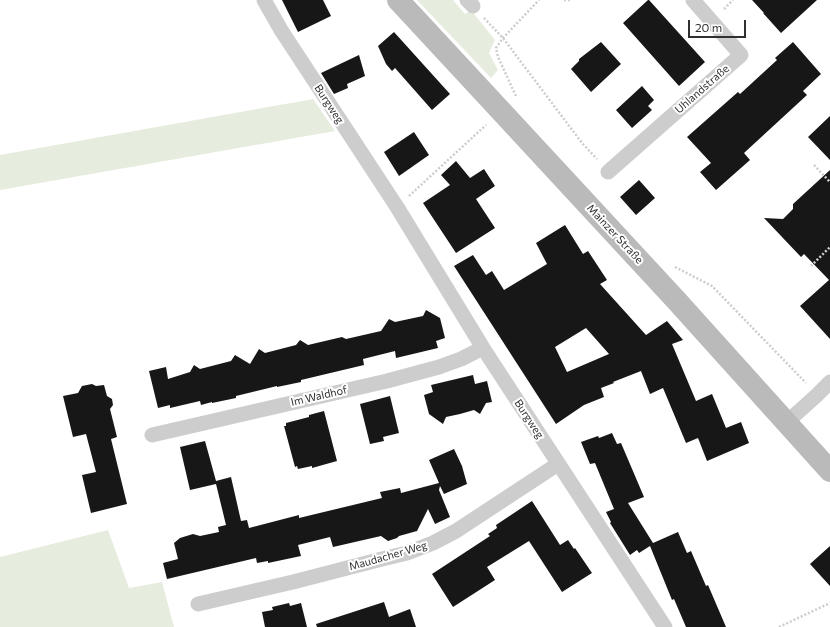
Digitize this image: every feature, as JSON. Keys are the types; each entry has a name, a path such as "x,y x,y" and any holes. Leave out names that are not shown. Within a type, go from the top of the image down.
{"main road":[{"name":"Mainzer Straße","path":"398,0 676,300 830,471"}],"street":[{"name":"Burgweg","path":"264,0 281,30 397,207 483,348 665,627"},
{"name":"Uhlandstraße","path":"608,172 741,55 694,0"},
{"name":"Im Waldhof","path":"152,435 387,381 439,367 461,359 483,348"},
{"path":"786,423 830,382"},
{"name":"Maudacher Weg","path":"198,604 382,560 407,553 433,543 456,530 558,464"}],"path":[{"path":"503,38 539,0"},
{"path":"564,0 572,0"},
{"path":"470,3 503,38 582,143 608,172"},
{"path":"397,207 483,128"},
{"path":"814,165 830,182"},
{"path":"811,266 830,247"},
{"path":"673,266 712,286 817,395"},
{"path":"779,627 830,603"}],"green space":[{"path":"417,0 453,0 465,14 471,10 495,40 489,53 498,70 491,78"},
{"path":"313,99 335,131 0,190 0,155"},
{"path":"108,530 129,588 162,582 174,627 0,627 0,557"}],"building":[{"path":"282,0 323,0 331,16 298,32"},
{"path":"648,0 705,62 679,86 623,23"},
{"path":"752,0 817,0 781,33"},
{"path":"394,32 450,94 432,110 395,68 392,71 386,64 378,46"},
{"path":"601,42 621,64 591,92 571,69 579,61 579,59"},
{"path":"793,42 821,74 803,91 807,95 744,153 750,160 716,190 700,172 711,163 687,137 738,92 740,94 777,60 775,58"},
{"path":"359,55 365,76 347,84 348,88 334,94 321,73"},
{"path":"642,86 654,100 648,106 652,110 632,128 616,110"},
{"path":"830,116 830,160 808,137"},
{"path":"414,132 429,155 399,176 384,152"},
{"path":"456,161 470,178 484,169 495,186 476,199 495,228 456,253 423,203 450,185 441,175"},
{"path":"830,170 830,339 800,306 829,280 804,254 801,257 764,218 783,219 793,209 793,204"},
{"path":"639,180 655,198 636,215 620,197"},
{"path":"565,225 583,254 588,251 607,280 600,284 646,335 667,321 683,340 672,344 696,401 712,394 726,428 741,422 749,443 707,461 698,438 686,443 663,388 650,394 641,371 601,388 604,397 584,405 556,424 454,266 473,255 486,275 492,271 504,290 547,264 536,243","holes":["586,328 609,354 567,372 555,347"]},
{"path":"426,310 440,318 445,338 436,341 438,348 396,358 395,351 363,359 364,365 301,380 301,382 236,396 236,398 201,405 200,401 170,408 170,405 158,408 149,371 166,367 168,379 190,372 194,365 200,369 231,361 235,355 250,364 259,349 265,353 296,345 300,340 308,345 342,337 346,339 381,331 389,319 395,322 423,316"},
{"path":"473,375 475,384 487,381 492,402 486,403 480,414 474,410 446,417 443,424 429,414 424,395 433,392 431,385"},
{"path":"92,384 96,386 104,385 107,396 112,399 113,405 110,409 117,437 111,439 127,504 91,513 82,475 96,472 86,434 73,437 63,396 78,393 82,386"},
{"path":"390,396 399,433 383,437 384,441 370,444 360,404"},
{"path":"324,411 337,461 312,468 312,466 298,469 297,466 295,467 284,426 286,426 286,423 309,417 309,415"},
{"path":"612,433 617,444 621,443 644,497 628,503 653,543 678,532 687,553 691,551 706,586 708,585 726,627 686,627 674,599 672,600 650,546 639,553 637,550 630,555 610,523 611,522 606,512 614,509 595,463 590,464 581,442"},
{"path":"205,441 216,481 231,477 241,521 247,520 249,528 299,515 299,518 382,498 380,492 400,488 401,493 439,483 429,460 454,449 462,466 467,484 444,494 440,486 439,490 450,517 435,524 428,509 417,531 388,541 381,536 333,547 330,537 298,545 301,556 268,563 268,561 257,563 256,558 167,579 163,563 178,559 174,543 180,538 193,534 200,536 219,532 218,527 226,525 216,484 190,490 180,447"},
{"path":"532,501 560,545 568,540 592,573 562,592 529,541 487,567 495,580 453,607 432,574 490,536 488,534 497,528 496,525"},
{"path":"830,546 830,586 810,564"},
{"path":"384,602 389,617 410,609 416,627 317,627 316,624"},
{"path":"289,603 290,606 301,603 307,627 265,627 262,612 273,610 272,607"}]}
